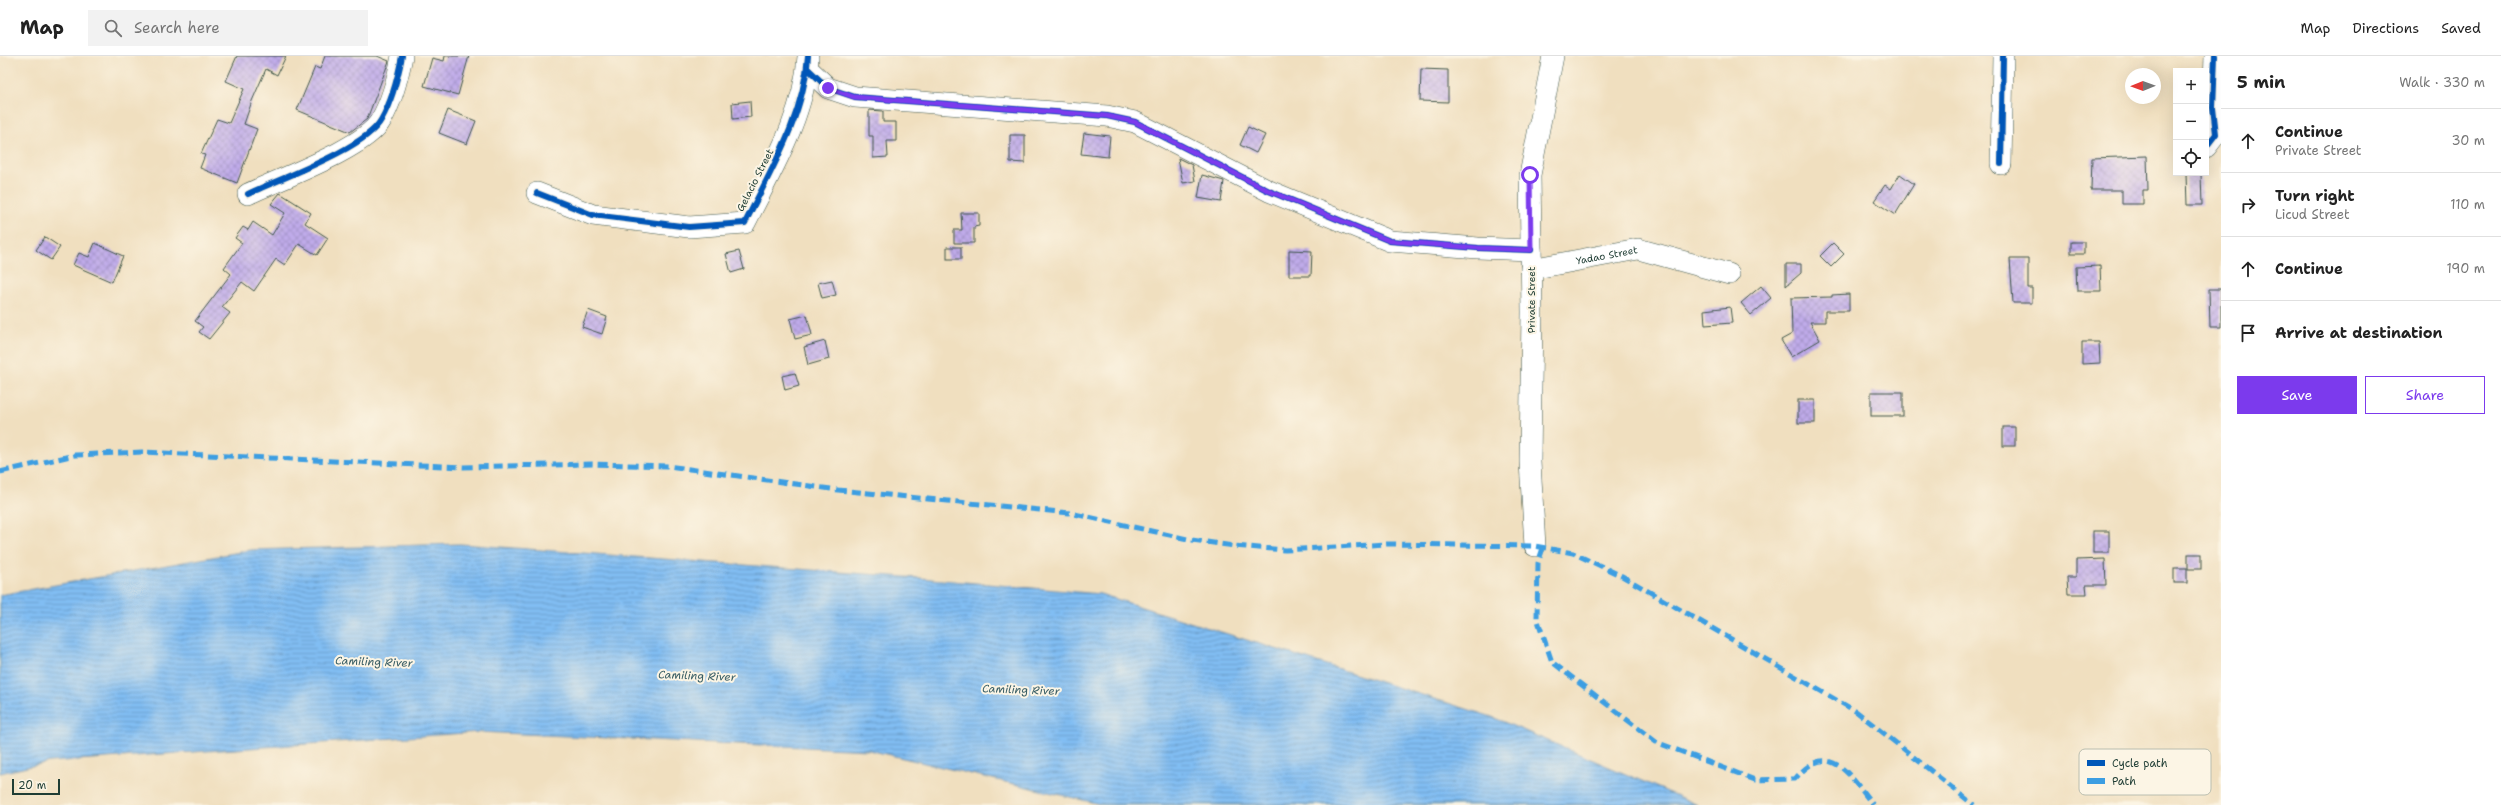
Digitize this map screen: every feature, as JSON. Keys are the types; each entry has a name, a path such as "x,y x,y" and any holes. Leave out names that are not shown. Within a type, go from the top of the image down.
{"street":[{"path":"248,194 359,142 381,121 398,77 402,56"},
{"name":"Private Street","path":"1535,546 1530,462 1530,175 1553,56"},
{"path":"2001,164 2003,56"},
{"path":"2209,143 2216,134 2213,108 2215,56"},
{"name":"Yadao Street","path":"808,62 828,88 854,97 1107,116 1135,122 1269,191 1390,241 1478,248 1531,259 1638,250 1729,274"},
{"name":"Gelacio Street","path":"537,192 593,216 689,227 745,223 791,131 808,62"}],"water":[{"name":"Camiling River","path":"460,544 919,578 1100,594 1492,717 1698,805 1104,805 869,750 479,732 49,762 0,773 0,595 251,550"}],"building":[{"path":"237,56 286,56 277,75 266,69 252,101 244,124 257,129 237,183 200,168 205,155 201,154 217,119 229,123 244,89 226,81"},
{"path":"325,56 377,56 389,61 367,119 350,132 297,110 315,67 320,69"},
{"path":"445,56 469,56 458,95 424,86 432,58 444,61"},
{"path":"1421,69 1448,70 1448,102 1420,101"},
{"path":"750,101 751,117 733,119 732,103"},
{"path":"448,110 476,121 467,144 439,133"},
{"path":"869,110 883,111 883,122 896,122 896,141 887,141 888,157 873,158 873,136 869,136"},
{"path":"1248,127 1265,135 1256,153 1240,145"},
{"path":"1084,133 1110,136 1108,157 1081,154"},
{"path":"1010,135 1025,135 1025,163 1010,162"},
{"path":"2147,156 2148,190 2143,190 2143,204 2122,204 2122,190 2091,190 2092,158"},
{"path":"1178,158 1192,165 1195,181 1183,183"},
{"path":"1900,174 1914,184 1895,215 1874,201 1885,185 1891,189"},
{"path":"1202,175 1224,181 1221,202 1198,198"},
{"path":"2186,176 2201,176 2202,205 2187,205"},
{"path":"280,193 311,213 305,223 328,238 317,255 299,244 285,265 276,259 254,291 242,282 222,307 230,313 209,339 199,332 203,327 195,321 231,274 224,268 242,243 235,238 243,227 248,230 253,222 272,235 285,213 271,204"},
{"path":"961,213 979,213 979,226 974,227 974,243 954,243 954,230 962,230"},
{"path":"45,237 60,247 51,260 36,250"},
{"path":"2071,242 2084,242 2084,254 2071,254"},
{"path":"95,243 123,256 112,282 73,265 79,253 89,257"},
{"path":"1833,243 1844,254 1831,267 1820,256"},
{"path":"947,247 961,247 961,259 947,259"},
{"path":"1289,250 1312,251 1311,276 1289,276"},
{"path":"739,251 744,269 731,273 726,254"},
{"path":"2010,259 2028,259 2028,288 2032,288 2032,303 2013,303"},
{"path":"1786,264 1801,264 1801,273 1786,286"},
{"path":"2100,266 2101,291 2077,291 2076,267"},
{"path":"832,280 836,295 822,298 818,283"},
{"path":"1761,286 1771,298 1751,315 1741,303"},
{"path":"2209,289 2221,289 2221,327 2210,327"},
{"path":"1849,294 1849,311 1825,311 1825,322 1810,322 1820,340 1791,357 1781,340 1792,334 1791,298 1832,297 1832,295"},
{"path":"1730,307 1732,323 1705,325 1704,310"},
{"path":"588,310 607,317 602,334 582,327"},
{"path":"807,315 812,335 795,339 790,319"},
{"path":"825,341 829,359 808,365 804,347"},
{"path":"2082,342 2099,342 2100,363 2082,364"},
{"path":"795,373 799,386 785,390 782,376"},
{"path":"1871,392 1903,392 1903,416 1871,416"},
{"path":"1798,400 1815,400 1815,423 1798,423"},
{"path":"2003,427 2015,427 2015,446 2003,446"},
{"path":"2093,531 2109,531 2109,553 2093,553"},
{"path":"2188,554 2201,554 2201,569 2188,569"},
{"path":"2105,559 2106,585 2086,585 2087,594 2068,594 2067,577 2076,577 2076,560"},
{"path":"2174,568 2187,568 2187,583 2174,583"}],"marked path":[{"path":"0,472 75,455 142,452 463,467 592,464 668,466 838,490 1070,513 1192,540 1234,546 1285,550 1387,544 1535,546 1573,553 1622,576 1857,712 1974,805"},
{"path":"1543,548 1538,563 1537,618 1552,662 1656,742 1755,780 1795,779 1807,767 1819,761 1829,761 1848,773 1873,805"}],"cycle path":[{"path":"248,194 340,152 372,131 381,120 388,105 402,56"},
{"path":"537,193 593,215 689,227 745,223 785,142 793,121 800,100 808,56"},
{"path":"2001,164 2003,56"},
{"path":"2209,143 2216,134 2213,108 2215,56"},
{"path":"808,69 828,88 855,97 1107,116 1135,122 1269,191 1390,241 1478,248 1531,250"}],"route":[{"path":"828,88 854,97 1107,116 1135,122 1269,191 1390,241 1478,248 1531,250 1530,175"}]}
